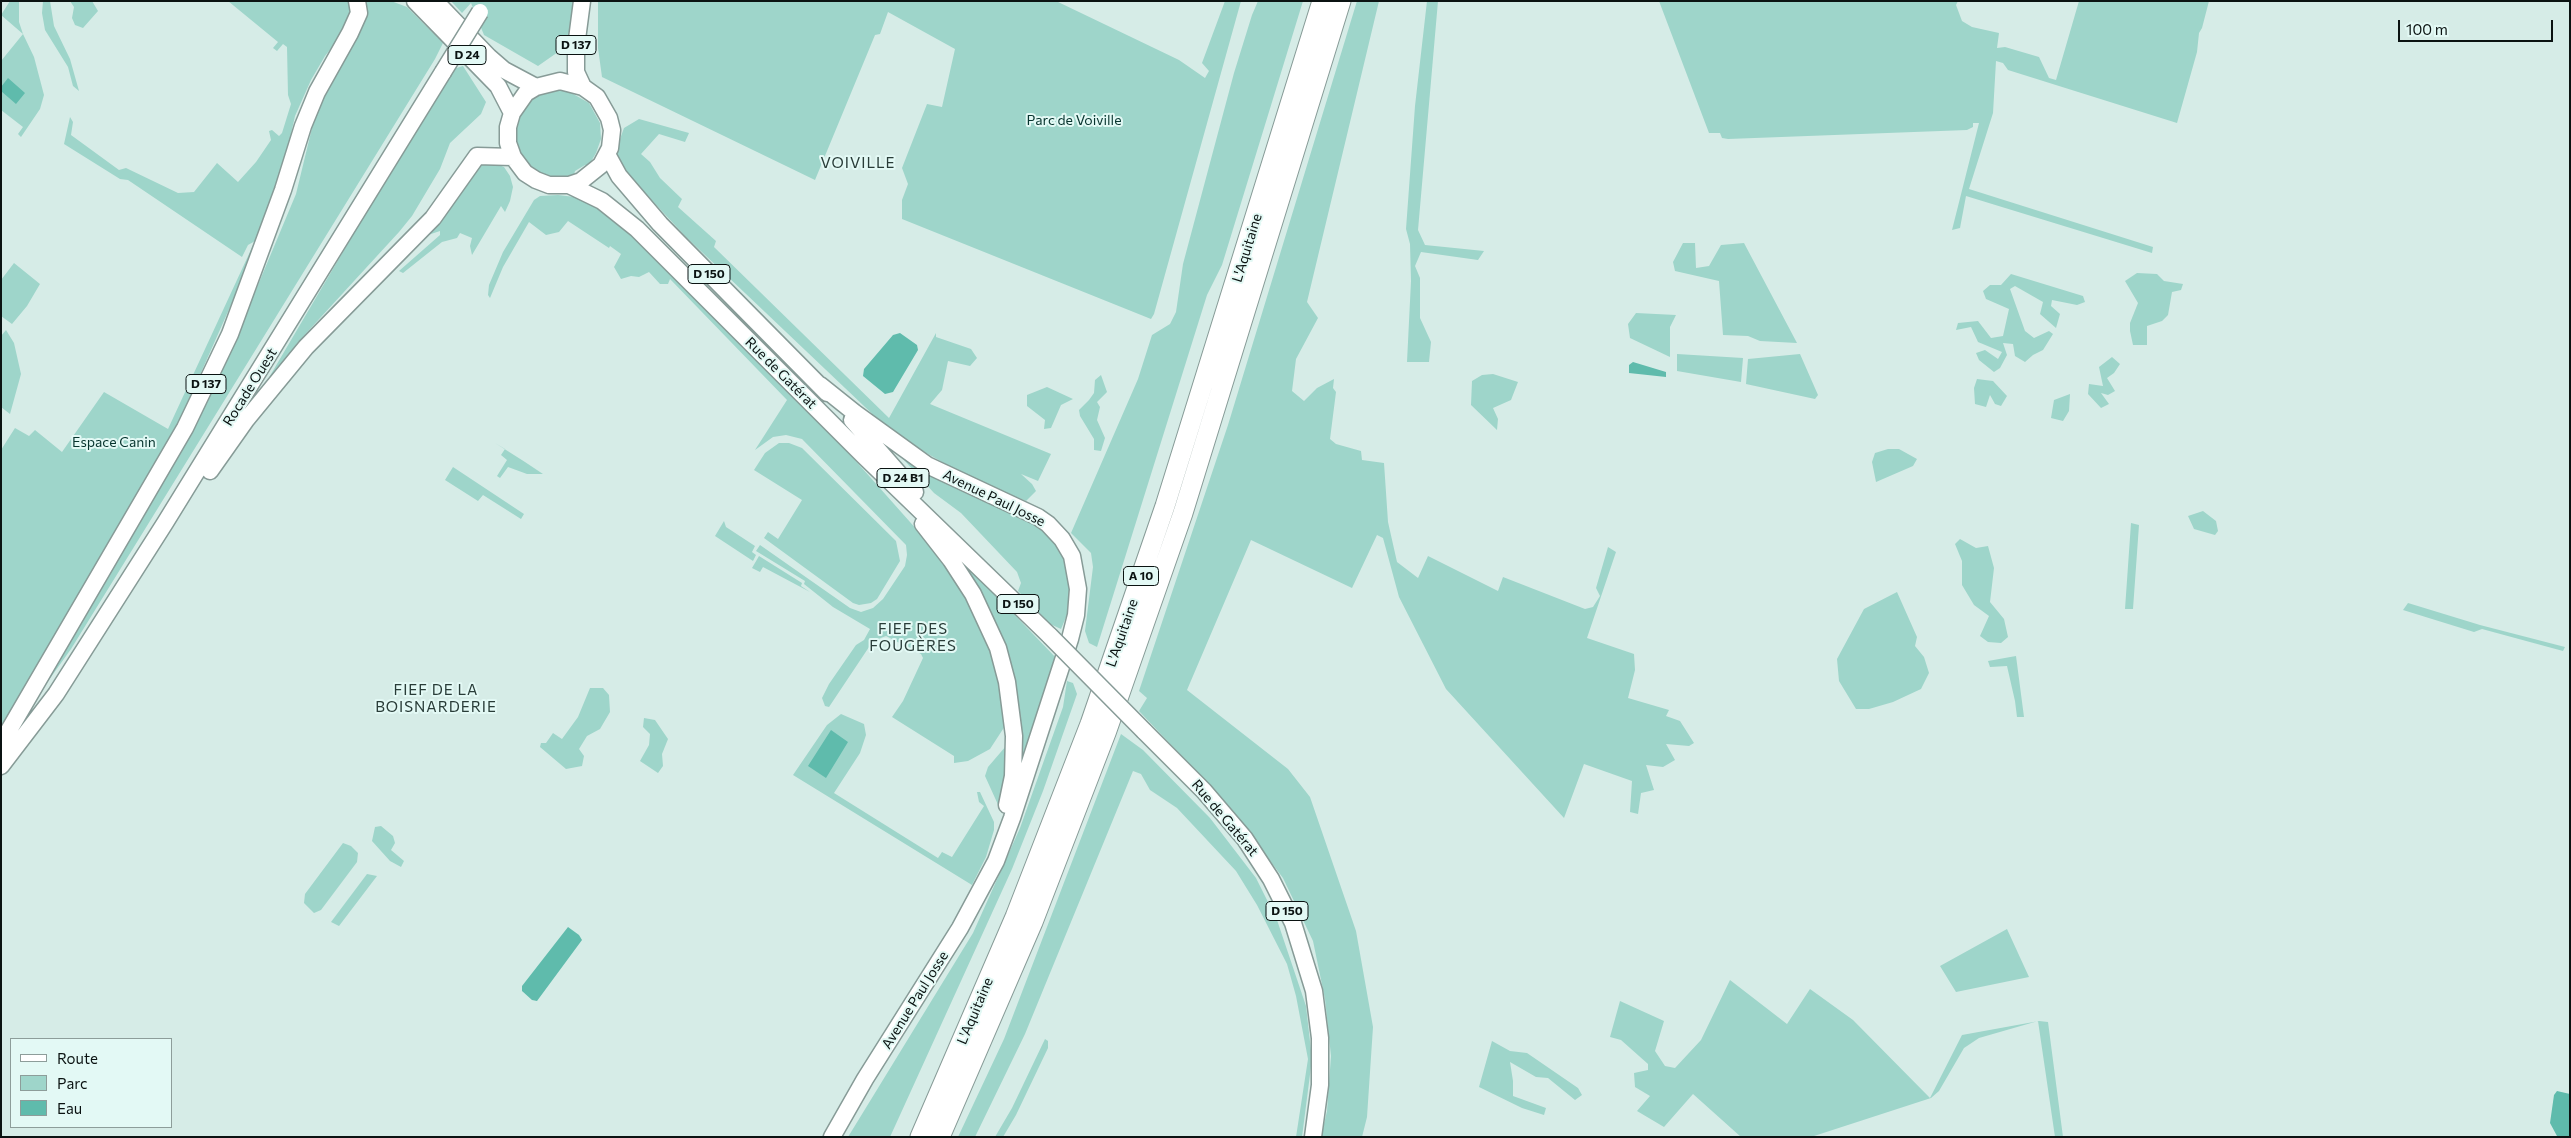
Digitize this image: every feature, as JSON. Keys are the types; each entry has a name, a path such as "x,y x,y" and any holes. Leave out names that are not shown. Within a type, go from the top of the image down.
{"highway":[{"name":"L'Aquitaine","path":"920,1137 1015,917 1090,724 1166,506 1322,1"},
{"name":"L'Aquitaine","path":"940,1137 1033,922 1106,733 1186,504 1341,1"}],"main road":[{"name":"D 137","path":"1,744 185,428 230,334 283,190 303,126 317,92 359,13 357,1"},
{"name":"D 24","path":"415,1 498,86 512,113"},
{"name":"D 24","path":"435,1 489,58 504,70 536,87"},
{"name":"D 137","path":"582,1 575,60 576,72 583,87"},
{"name":"Rocade Ouest","path":"1,766 56,694 165,523 483,7"},
{"path":"560,81 583,87 597,97 609,118 611,142 608,154 592,175 569,185 549,185 536,180 525,172 513,157 508,142 508,128 512,113 522,98 536,87 560,81"},
{"name":"Rue de Gatérat","path":"608,154 619,176 660,224 820,385 985,572"},
{"name":"D 137","path":"165,523 180,513 246,420 306,347 432,218 477,156 513,157"},
{"name":"Rue de Gatérat","path":"569,185 602,201 637,229 864,456 1050,636 1204,791 1245,839 1271,879 1293,923 1314,991 1320,1038 1320,1085 1313,1137"},
{"name":"Avenue Paul Josse","path":"820,385 854,414 901,447 948,476 1038,517 1057,532 1072,556 1078,590 1076,615 1038,739 996,861 960,928 865,1079 832,1137"},
{"name":"Avenue Paul Josse","path":"864,456 951,560 973,594 998,648 1007,682 1014,736 1013,776 996,861"}],"green space":[{"path":"10,1 19,1 19,22 23,34 1,15"},
{"path":"43,1 50,1 54,26 70,59 79,91 73,86 68,67 45,30 42,13"},
{"path":"70,1 92,1 98,11 83,28 75,25 72,18 74,7"},
{"name":"Espace Canin","path":"228,1 349,1 350,19 344,32 325,56 311,80 295,116 283,170 257,246 184,411 136,499 1,731 1,450 15,428 29,436 35,430 62,452 104,392 168,429 255,241 248,245 242,257 128,180 120,179 64,144 70,117 73,122 71,135 119,170 126,168 178,193 194,192 217,163 238,182 256,162 271,140 269,131 272,130 279,136 282,133 291,104 288,95 287,47 283,44 277,51 273,48 278,42"},
{"path":"362,1 391,1 407,7 443,43 435,59 71,649 26,712 227,359 296,194 320,95"},
{"path":"451,1 575,1 568,45 538,66 484,35 471,3 462,13"},
{"name":"Parc de Voiville","path":"598,1 1056,1 1179,60 1205,78 1209,71 1202,63 1225,1 1241,1 1154,314 1151,319 902,219 902,200 908,184 902,168 927,104 942,107 955,49 888,12 880,34 875,35 815,180 602,77 598,48"},
{"path":"1258,1 1303,1 1222,265 1207,295 1097,647 1089,643 1085,631 1093,567 1091,553 1071,533 1138,379 1152,335 1170,324 1176,312 1183,264 1234,73"},
{"path":"1357,1 1379,1 1307,302 1318,318 1296,359 1292,391 1304,401 1317,388 1334,379 1333,388 1336,392 1330,439 1336,444 1361,451 1362,460 1384,463 1388,522 1397,562 1418,578 1428,556 1498,591 1503,577 1585,609 1593,607 1600,596 1596,588 1608,547 1616,552 1587,638 1634,654 1635,670 1628,698 1669,710 1666,716 1680,721 1694,743 1689,746 1666,744 1675,760 1663,767 1646,765 1654,790 1641,793 1638,814 1630,812 1632,781 1584,764 1564,818 1446,689 1399,597 1383,538 1377,535 1352,588 1251,540 1187,690 1288,769 1310,797 1356,931 1373,1027 1367,1117 1362,1137 1321,1137 1327,1111 1331,1056 1325,999 1313,941 1283,878 1227,804 1139,711 1147,698 1139,691 1228,425"},
{"path":"1427,1 1438,1 1418,230 1425,245 1484,251 1478,260 1421,252 1415,266 1420,278 1420,318 1431,342 1429,362 1407,362 1411,281 1410,244 1406,229 1415,106"},
{"path":"1659,1 1958,1 1956,5 1962,21 1972,27 1999,33 1997,48 2005,47 2039,57 2049,78 2056,80 2079,1 2209,1 2199,33 2197,52 2177,123 2008,70 2003,63 1996,61 1993,113 1969,189 2153,247 2152,253 1966,196 1960,228 1952,230 1979,123 1973,123 1973,127 1967,130 1728,139 1722,138 1720,133 1709,133"},
{"path":"23,34 34,57 44,95 40,109 21,137 18,134 23,127 1,110 1,61"},
{"path":"463,66 486,102 481,114 450,143 440,169 412,216 299,341 264,386 450,70"},
{"path":"556,90 568,91 589,103 600,123 601,139 589,165 585,165 575,171 574,175 551,178 530,169 515,148 517,114 536,95"},
{"path":"639,119 689,133 685,142 659,134 641,154 650,162 660,178 682,199 678,207 716,241 714,247 889,418 936,333 936,337 971,349 977,358 970,366 948,361 942,390 930,404 1051,454 1038,481 1021,474 1032,484 1036,491 1026,501 968,477 902,439 885,426 686,237 632,179 616,158 617,147 624,128"},
{"path":"489,161 504,167 510,176 513,187 505,212 501,206 472,255 470,246 472,238 460,233 457,238 442,242 403,273 399,271 440,235 440,231 428,235 478,163"},
{"path":"558,195 583,198 604,211 642,241 798,396 934,549 963,590 992,651 1002,697 1005,726 990,749 968,761 954,763 954,756 892,717 903,701 923,658 921,654 886,636 873,641 829,707 825,706 822,698 829,684 856,645 864,640 870,629 833,607 804,584 805,581 756,551 760,545 850,608 861,612 873,608 883,599 905,566 906,545 802,439 786,435 773,437 755,450 787,400 670,279 668,284 660,284 649,272 639,277 631,276 621,279 614,267 621,254 610,246 609,248 568,221 559,232 546,235 529,222 503,267 490,298 488,295 489,285 503,252 534,200 540,196"},
{"path":"1683,243 1695,243 1696,268 1709,266 1721,245 1744,243 1797,343 1760,341 1748,336 1723,335 1719,281 1675,271 1673,262"},
{"path":"14,263 40,284 27,306 12,324 1,316 1,280"},
{"path":"2137,273 2157,274 2164,281 2183,284 2181,290 2172,292 2168,315 2162,321 2147,326 2147,345 2133,345 2130,331 2130,323 2138,303 2125,281"},
{"path":"2011,274 2083,296 2085,302 2077,305 2052,300 2051,306 2060,314 2056,328 2040,314 2043,302 2015,286 2010,289 2025,331 2034,338 2049,331 2053,334 2043,350 2025,362 2015,356 2013,344 2003,343 2007,355 2000,368 1994,372 1979,360 1976,353 1985,350 1998,359 2002,352 1978,342 1971,327 1956,330 1958,323 1978,321 1991,338 2003,336 2009,309 1986,299 1983,291 1990,285 2001,285"},
{"path":"1636,313 1676,315 1670,327 1670,357 1630,338 1628,324"},
{"path":"6,330 14,343 21,374 10,414 1,407 1,336"},
{"path":"1677,354 1743,358 1741,382 1677,371"},
{"path":"1800,354 1818,395 1815,399 1746,384 1748,359"},
{"path":"2112,357 2120,364 2114,373 2107,378 2115,391 2108,395 2101,393 2109,404 2101,408 2088,394 2089,384 2103,386 2099,367"},
{"path":"1493,374 1518,382 1511,400 1493,408 1498,419 1497,430 1471,405 1472,381 1482,375"},
{"path":"1101,375 1107,392 1097,402 1100,407 1097,420 1105,438 1101,451 1094,450 1094,439 1080,416 1079,410 1094,393 1095,380"},
{"path":"1977,379 1993,381 2007,396 2001,406 1995,404 1990,395 1986,407 1975,404 1974,388"},
{"path":"1047,387 1073,399 1061,405 1051,428 1044,429 1045,420 1027,406 1027,395"},
{"path":"2070,394 2069,411 2063,421 2051,418 2054,400"},
{"path":"779,443 789,443 802,448 896,541 900,561 877,599 871,603 859,605 853,603 764,538 768,532 778,539 802,500 754,470 765,453"},
{"path":"505,449 543,474 527,474 508,467 500,478 497,476 507,460 501,455"},
{"path":"894,449 1041,526 1059,542 1070,565 1072,603 1061,629 1050,624 1018,591 1021,583 1017,572 961,513 934,493"},
{"path":"1888,449 1899,449 1917,459 1913,466 1876,482 1872,462 1875,453"},
{"path":"453,467 524,514 521,519 483,495 478,501 445,480"},
{"path":"2203,511 2216,521 2218,531 2215,535 2194,529 2188,516"},
{"path":"724,521 726,527 755,546 752,552 756,555 753,561 715,536"},
{"path":"2131,523 2139,525 2133,609 2125,609"},
{"path":"1960,539 1976,548 1988,546 1994,568 1990,602 2004,619 2008,637 2001,643 1988,642 1980,636 1989,616 1974,605 1962,585 1962,561 1955,544"},
{"path":"759,556 802,583 801,586 810,592 763,567 760,572 752,568"},
{"path":"959,557 1058,660 1019,773 1017,693 996,627"},
{"path":"1897,592 1917,637 1915,646 1924,657 1929,673 1921,689 1893,702 1869,709 1856,709 1839,681 1837,659 1864,609"},
{"path":"2408,603 2480,625 2565,647 2563,651 2482,629 2474,632 2403,610"},
{"path":"2016,656 2024,717 2017,717 2007,666 1990,667 1988,661"},
{"path":"1067,681 1073,683 1077,694 1043,791 1012,869 890,1137 848,1137 973,933 1020,828 1063,707"},
{"path":"590,688 603,688 609,695 610,712 600,729 587,736 579,749 584,756 582,766 566,769 540,747 541,743 546,743 553,733 562,739 578,717"},
{"path":"841,714 864,724 866,735 860,753 834,793 938,858 942,852 952,857 984,806 979,802 977,792 980,792 994,822 994,830 986,857 972,885 793,775 827,725"},
{"path":"644,718 655,720 668,739 662,754 663,766 658,773 640,761 649,745 650,734 643,727"},
{"path":"1121,734 1143,750 1210,818 1256,878 1277,920 1306,1006 1312,1059 1302,1137 1296,1137 1308,1059 1296,996 1287,964 1257,905 1236,871 1177,808 1150,790 1141,774 1133,771 1025,1034 975,1137 958,1137 1004,1039"},
{"path":"1006,746 1000,809 985,776 988,767"},
{"path":"381,826 393,836 395,843 391,850 404,861 401,867 390,861 372,841 375,827"},
{"path":"343,843 351,846 358,853 357,862 321,910 314,913 304,903 305,894"},
{"path":"367,874 377,876 339,926 331,922"},
{"path":"2007,929 2029,977 1956,992 1940,966"},
{"path":"1730,980 1787,1024 1810,989 1853,1020 1930,1098 1962,1035 2036,1021 1979,1038 1964,1048 1939,1091 1931,1098 1811,1137 1741,1137 1693,1094 1664,1127 1637,1111 1650,1096 1635,1087 1634,1073 1648,1070 1648,1064 1621,1040 1610,1037 1620,1001 1664,1021 1655,1051 1665,1066 1675,1068 1701,1040"},
{"path":"2038,1021 2048,1022 2063,1137 2055,1137"},
{"path":"1045,1039 1048,1041 1048,1048 1016,1115 1003,1137 995,1137 1012,1108"},
{"path":"1492,1041 1510,1051 1527,1053 1578,1088 1582,1095 1575,1100 1548,1078 1536,1077 1510,1062 1513,1096 1546,1108 1544,1115 1522,1108 1479,1087"}],"water":[{"path":"8,78 25,93 16,104 1,91 1,87"},
{"path":"900,333 917,345 918,350 893,392 885,394 863,376 864,369 893,335"},
{"path":"1633,362 1666,372 1666,377 1629,373 1629,365"},
{"path":"831,730 848,742 826,778 808,766"},
{"path":"568,927 579,935 582,940 537,1001 532,1000 522,991 522,986"},
{"path":"2557,1091 2570,1094 2570,1137 2557,1136 2550,1123 2554,1095"}],"district":[{"name":"VOIVILLE","path":"858,163"},
{"name":"FIEF DES FOUGÈRES","path":"913,638"},
{"name":"FIEF DE LA BOISNARDERIE","path":"436,698"}]}
